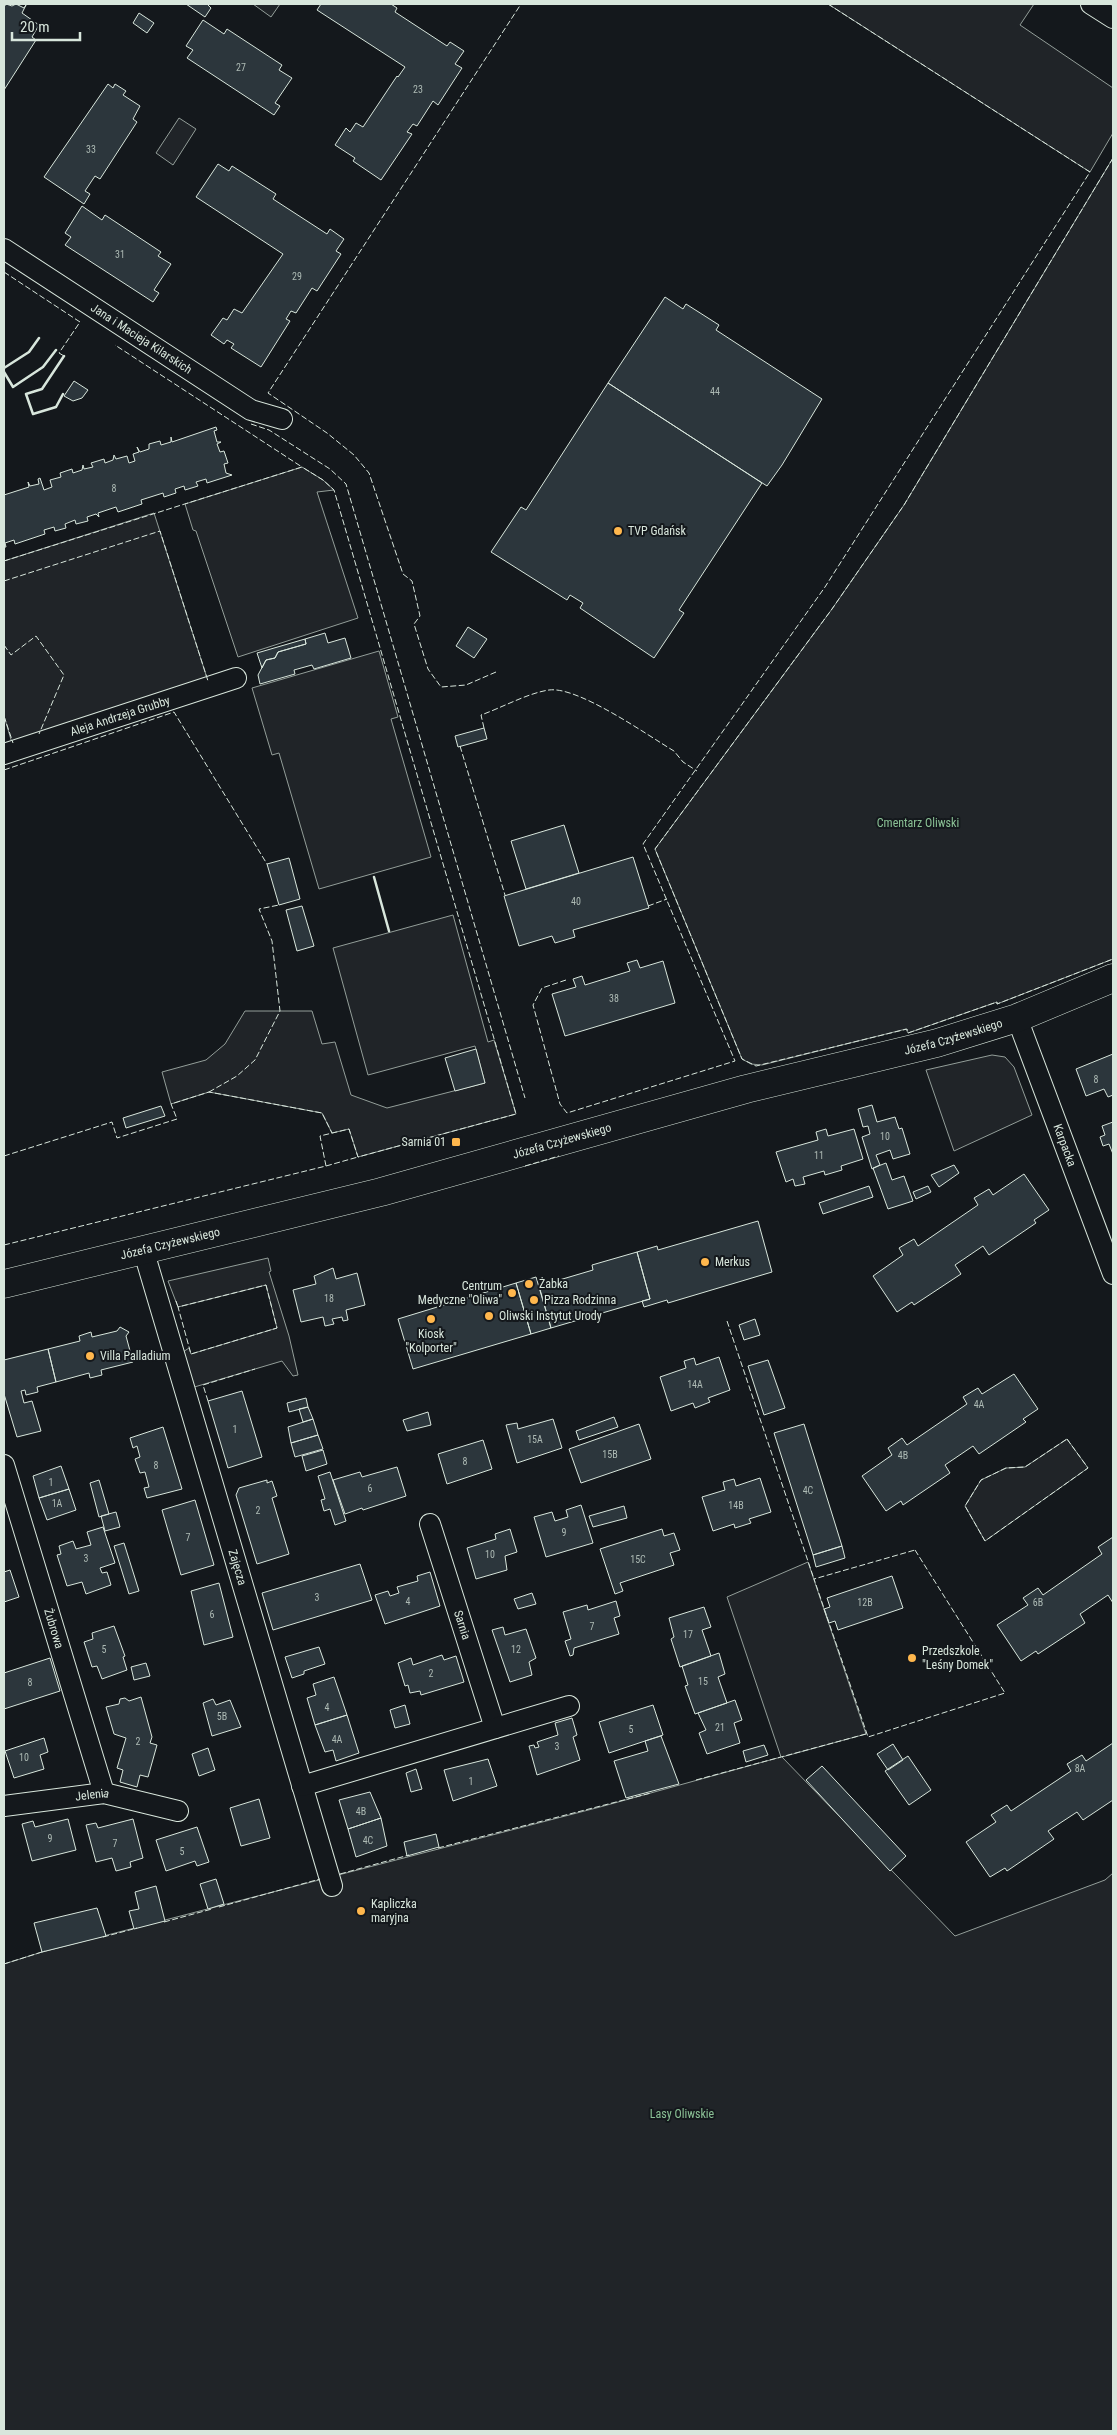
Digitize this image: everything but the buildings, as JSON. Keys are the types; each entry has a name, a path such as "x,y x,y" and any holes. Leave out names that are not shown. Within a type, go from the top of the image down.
{"street":[{"path":"1091,4 1113,18"},
{"name":"Jana i Macieja Kilarskich","path":"4,249 251,410 282,419"},
{"name":"Aleja Andrzeja Grubby","path":"4,754 236,678"},
{"name":"Józefa Czyżewskiego","path":"4,1284 381,1192 736,1092 978,1032 1113,978"},
{"name":"Karpacka","path":"1017,1018 1113,1274"},
{"name":"Zajęcza","path":"143,1249 332,1886"},
{"name":"Żubrowa","path":"4,1465 104,1793"},
{"name":"Sarnia","path":"430,1524 496,1728"},
{"path":"302,1786 569,1706"},
{"name":"Jelenia","path":"4,1806 104,1793 178,1811"}],"green space":[{"path":"253,4 280,4 271,17"},
{"path":"828,4 1034,4 1020,25 1113,88 1113,133 1090,172"},
{"path":"179,118 196,129 173,165 156,153"},
{"name":"Cmentarz Oliwski","path":"1113,158 1113,959 997,1004 997,1002 908,1033 906,1029 762,1065 751,1064 742,1059 655,849 832,609 904,505"},
{"path":"302,467 323,480 334,490 317,492 358,618 238,657 196,531 193,530 185,504"},
{"path":"154,513 208,681 12,743 4,716 4,561"},
{"path":"379,651 398,717 391,719 431,857 319,889 279,753 272,755 252,688"},
{"path":"453,915 488,1042 494,1040 516,1114 358,1157 349,1129 332,1133 322,1113 209,1092 171,1104 162,1072 206,1060 225,1044 245,1011 312,1011 322,1044 335,1042 351,1095 387,1108 485,1083 475,1046 368,1075 333,948"},
{"path":"992,1055 1005,1057 1014,1067 1032,1115 954,1151 926,1070"},
{"path":"268,1258 271,1271 269,1272 289,1336 298,1375 293,1376 282,1361 191,1388 183,1352 189,1348 191,1354 277,1328 266,1285 178,1307 168,1281"},
{"path":"1067,1439 1088,1468 985,1541 965,1506 981,1480 1006,1468 1025,1467"},
{"name":"Lasy Oliwskie","path":"808,1562 866,1734 782,1757 955,1936 1105,1880 1113,1873 1113,2431 4,2431 4,1964 42,1952 600,1807 781,1757 727,1597"}],"fence":[{"path":"496,672 466,685 441,687 428,669 414,624 420,616 412,581 403,574 369,473 354,455 327,433 268,393 521,4"},
{"path":"566,980 542,988 533,1005 560,1104 567,1113 735,1061 643,844 825,587 1090,172 828,4"},
{"path":"1113,158 904,505 832,609 655,849 742,1059 756,1066 907,1029 908,1033 997,1002 997,1004 1113,959"},
{"path":"4,272 80,322 59,353 64,356"},
{"path":"4,561 302,467 115,345"},
{"path":"251,424 269,430 330,469 346,484 525,1098"},
{"path":"4,1245 326,1166 320,1136 349,1129 358,1157 516,1114 334,490 323,480 302,467"},
{"path":"4,581 160,531 208,681"},
{"path":"4,645 11,655 36,636 64,675 39,734"},
{"path":"484,728 481,715 532,694 549,690 562,691 594,703 612,713 674,751 683,762 697,771"},
{"path":"4,770 174,712 267,864"},
{"path":"4,716 13,743"},
{"path":"460,746 505,895"},
{"path":"648,906 667,899"},
{"path":"209,1092 237,1076 255,1060 280,1011 272,941 259,909 279,905"},
{"path":"4,1156 112,1122 117,1138 177,1119 171,1104 209,1092 322,1113 332,1133"},
{"path":"525,1166 559,1156"},
{"path":"326,1166 358,1157"},
{"path":"266,1285 277,1328 191,1354 178,1307 266,1285"},
{"path":"176,1301 178,1307"},
{"path":"727,1321 814,1579"},
{"path":"208,1401 203,1385 255,1369"},
{"path":"1067,1439 1088,1468 985,1541 965,1506 981,1480 1006,1468 1025,1467 1067,1439"},
{"path":"915,1550 1005,1693 868,1737 814,1579 915,1550"},
{"path":"696,1780 866,1734"},
{"path":"438,1848 651,1793"},
{"path":"340,1874 409,1855"},
{"path":"219,1907 320,1879"},
{"path":"164,1922 212,1909"},
{"path":"103,1937 137,1928"},
{"path":"4,1964 45,1951"}],"wall":[{"path":"4,368 29,352 39,338"},
{"path":"4,372 13,387 43,367 56,350"},
{"path":"63,394 56,407 33,414 26,394 42,389 64,356"},
{"path":"374,877 389,931"}],"place":[{"name":"TVP Gdańsk","path":"618,531"},
{"name":"Sarnia 01","path":"456,1142"},
{"name":"Merkus","path":"705,1262"},
{"name":"Żabka","path":"529,1284"},
{"name":"Centrum Medyczne \"Oliwa\"","path":"512,1293"},
{"name":"Pizza Rodzinna","path":"534,1300"},
{"name":"Oliwski Instytut Urody","path":"489,1316"},
{"name":"Kiosk \"Kolporter\"","path":"431,1319"},
{"name":"Villa Palladium","path":"90,1356"},
{"name":"Przedszkole \"Leśny Domek\"","path":"912,1658"},
{"name":"Kapliczka maryjna","path":"361,1911"}]}
